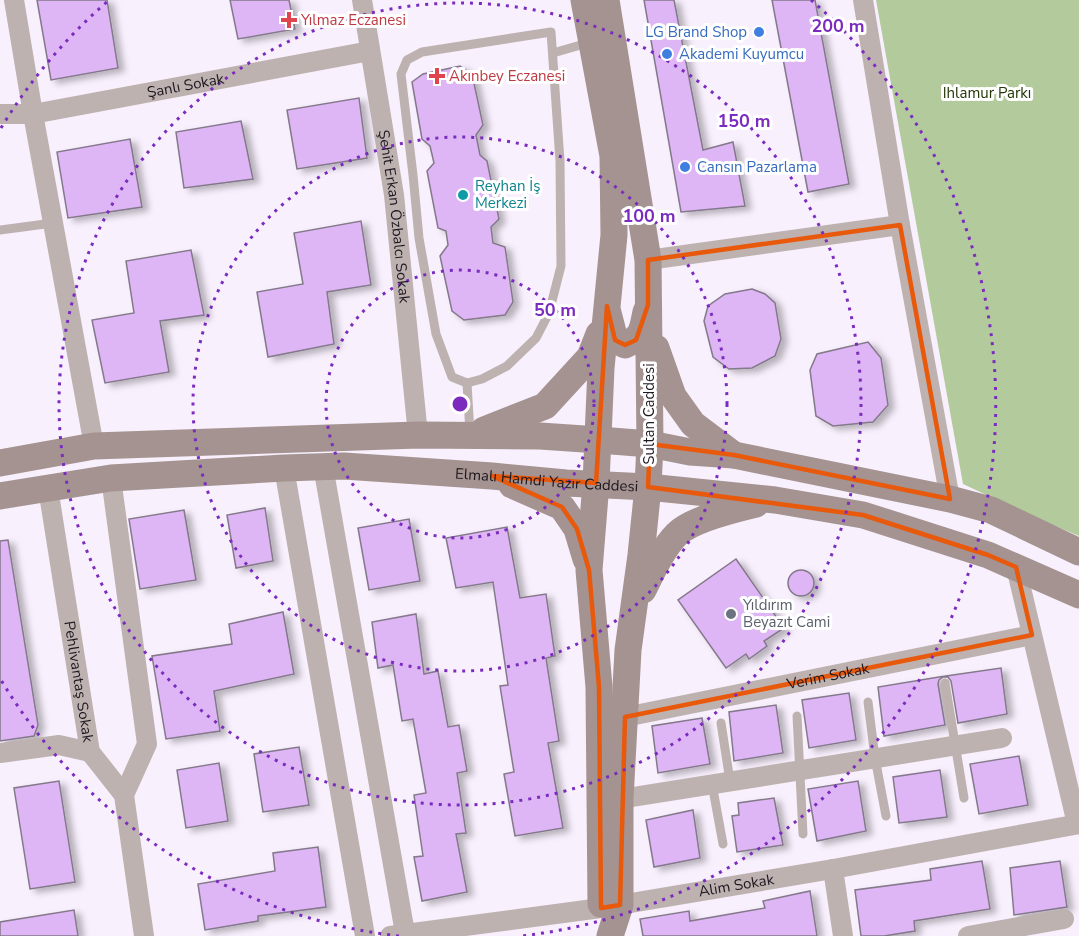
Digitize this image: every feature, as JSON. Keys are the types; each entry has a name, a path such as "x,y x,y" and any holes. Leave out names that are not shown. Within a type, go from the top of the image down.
{"main road":[{"path":"584,0 613,156 614,235 601,368 599,440 589,570"},
{"name":"Sultan Caddesi","path":"606,0 648,260 650,444 648,487 628,650 620,798 609,936"},
{"path":"607,311 615,340 625,345 636,340 641,332 648,305"},
{"path":"470,436 545,406 590,357 607,311"},
{"path":"649,333 661,359 673,396 693,424 734,455"},
{"path":"0,463 94,446 417,435 540,436 650,444 690,452 734,455 950,499 991,510 1079,552"},
{"name":"Elmalı Hamdi Yazır Caddesi","path":"0,496 111,478 323,466 648,487 776,500 863,515 988,555 1079,595"},
{"path":"492,476 562,507 577,529 589,570"},
{"path":"634,607 657,562 678,533 699,521 736,508 776,500"},
{"name":"Sultan Caddesi","path":"589,570 599,687 610,906"}],"street":[{"path":"15,0 33,114 94,446"},
{"name":"Şehit Erkan Özbalcı Sokak","path":"362,0 394,195 417,435"},
{"path":"863,0 900,225 950,499"},
{"name":"Şanlı Sokak","path":"0,114 33,114 370,51"},
{"path":"648,260 900,225"},
{"path":"323,466 397,935"},
{"path":"284,468 365,936"},
{"path":"111,478 147,744 124,795 144,936"},
{"name":"Pehlivantaş Sokak","path":"48,488 90,752 124,795"},
{"path":"1016,567 1078,824"},
{"name":"Verim Sokak","path":"625,717 1032,635"},
{"path":"620,798 1002,738"},
{"path":"0,753 59,745 90,752"},
{"name":"Alim Sokak","path":"397,935 610,906 833,869 1078,824"},
{"path":"833,869 843,936"},
{"path":"968,936 1064,919"}],"lane":[{"path":"551,32 560,161 561,266 549,313 536,338 507,366 482,379 467,383 453,377 436,334 419,238 412,164 401,75 407,60 422,52 551,32"},
{"path":"553,53 592,42"},
{"path":"389,168 412,164"},
{"path":"0,230 53,223"},
{"path":"467,383 470,436"},
{"path":"945,683 964,798"},
{"path":"868,702 875,758 886,816"},
{"path":"796,716 803,834"},
{"path":"722,723 723,844"}],"highlighted area":[{"path":"900,225 950,499 734,455 650,444 648,487 863,515 988,555 1016,567 1032,635 625,717 620,905 601,908 599,687 589,570 577,529 562,507 492,476 596,483 607,306 615,340 625,345 636,340 648,305 648,260"}],"green space":[{"name":"Ihlamur Parkı","path":"876,0 1079,0 1079,536 963,484"}],"building":[{"path":"37,0 107,0 118,68 51,80"},
{"path":"230,0 289,0 295,29 238,39"},
{"path":"644,0 674,0 703,150 733,142 745,206 681,212"},
{"path":"772,0 815,0 849,184 808,192"},
{"name":"Reyhan İş Merkezi","path":"460,66 472,74 483,125 476,135 480,155 487,161 499,219 491,227 493,243 505,247 513,302 505,315 464,320 452,311 440,256 448,245 446,231 438,228 427,171 434,163 430,146 422,139 412,82 423,74"},
{"path":"359,98 367,158 297,169 287,110"},
{"path":"241,121 253,179 184,188 176,132"},
{"path":"130,139 142,207 68,218 57,152"},
{"path":"361,221 371,285 327,292 334,344 268,357 257,292 303,284 294,233"},
{"path":"191,250 204,315 160,321 169,372 105,383 92,320 134,313 126,261"},
{"path":"752,289 765,294 775,303 781,339 775,356 752,368 729,369 713,357 704,321 708,306 725,294"},
{"path":"868,342 881,358 888,405 873,422 833,426 816,416 810,370 817,354"},
{"path":"265,508 273,561 236,568 227,515"},
{"path":"184,510 196,580 140,589 129,519"},
{"path":"409,519 420,581 369,590 358,528"},
{"path":"507,527 520,598 546,594 555,656 546,658 559,741 548,743 563,828 515,836 504,774 514,772 500,686 508,685 493,582 456,588 446,538"},
{"path":"8,540 38,725 34,736 0,741 0,541"},
{"name":"Yıldırım Beyazıt Cami","path":"736,559 784,628 764,641 767,646 749,659 746,654 726,668 678,600"},
{"path":"801,570 810,574 814,583 810,592 801,596 792,592 788,583 792,574"},
{"path":"283,612 294,674 214,691 220,731 166,739 152,656 232,644 229,624"},
{"path":"416,614 424,674 438,671 448,727 459,725 467,771 457,773 466,833 456,834 467,892 422,901 414,857 423,856 414,795 426,793 413,719 402,721 393,665 378,668 372,622"},
{"path":"1001,668 1007,714 958,723 951,681 948,677 943,677 938,684 945,725 884,736 878,687"},
{"path":"849,693 856,740 809,748 802,700"},
{"path":"776,705 783,753 734,761 729,712"},
{"path":"702,718 710,764 658,773 652,726"},
{"path":"299,747 309,805 263,812 254,754"},
{"path":"1019,756 1028,805 979,814 970,764"},
{"path":"219,763 228,821 186,828 177,770"},
{"path":"940,770 947,817 899,823 893,777"},
{"path":"59,781 75,882 30,889 14,788"},
{"path":"858,781 866,831 817,841 808,789"},
{"path":"774,798 783,845 737,852 732,816 739,815 738,803"},
{"path":"693,810 700,858 654,867 646,820"},
{"path":"318,847 326,907 258,916 258,921 205,930 198,884 275,871 273,853"},
{"path":"982,861 990,909 914,921 915,931 884,936 861,936 855,890 931,880 930,869"},
{"path":"1060,861 1067,907 1014,915 1010,868"},
{"path":"810,891 817,936 643,936 640,919 689,911 690,921 765,908 763,901"},
{"path":"74,910 78,936 0,936 0,922"}],"place":[{"name":"Yılmaz Eczanesi","path":"289,20"},
{"name":"LG Brand Shop","path":"759,32"},
{"name":"Akademi Kuyumcu","path":"667,54"},
{"name":"Akınbey Eczanesi","path":"437,76"},
{"name":"Cansın Pazarlama","path":"685,167"},
{"name":"Reyhan İş Merkezi","path":"463,195"},
{"name":"Yıldırım Beyazıt Cami","path":"731,614"}]}
